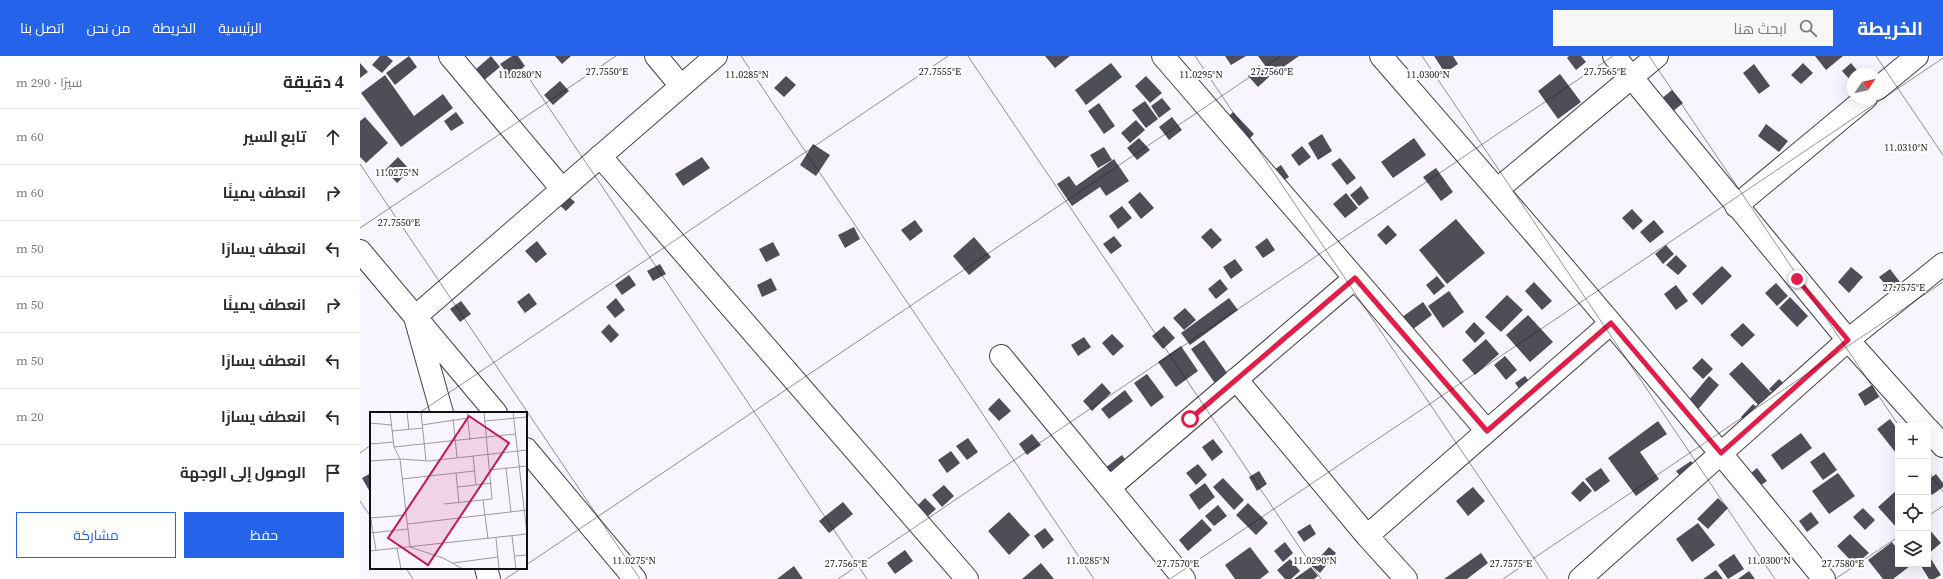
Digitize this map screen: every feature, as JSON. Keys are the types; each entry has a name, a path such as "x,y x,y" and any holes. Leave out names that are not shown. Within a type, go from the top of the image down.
{"street":[{"path":"450,56 562,189"},
{"path":"656,56 681,86"},
{"path":"415,317 716,56"},
{"path":"1163,56 1487,431"},
{"path":"1381,56 1611,323 1721,453 1824,579"},
{"path":"1614,56 1736,206 1848,340 1922,423"},
{"path":"1498,190 1657,56"},
{"path":"1883,84 1917,56"},
{"path":"1736,206 1859,104"},
{"path":"600,156 967,579"},
{"path":"360,251 495,412"},
{"path":"1593,575 1721,453 1848,340 1943,264"},
{"path":"1109,488 1355,278"},
{"path":"415,317 442,412"},
{"path":"1367,536 1611,323"},
{"path":"1001,356 1184,579"},
{"path":"1236,379 1367,536 1406,579"},
{"path":"1931,432 1943,446"},
{"path":"527,450 635,579"},
{"path":"486,569 489,579"}],"building":[{"path":"380,56 387,56 393,61 382,73 372,65"},
{"path":"409,56 417,67 395,85 386,73"},
{"path":"491,56 500,67 477,86 468,76"},
{"path":"512,56 518,56 525,66 510,77 500,64"},
{"path":"555,56 571,56 562,64"},
{"path":"1045,56 1070,56 1055,68"},
{"path":"1225,56 1246,56 1231,65"},
{"path":"1258,56 1299,56 1272,75"},
{"path":"1434,56 1453,56 1458,64 1445,73"},
{"path":"1569,56 1581,56 1586,62 1576,70 1567,58"},
{"path":"1815,56 1843,56 1826,70"},
{"path":"360,63 368,72 360,78"},
{"path":"1111,63 1122,77 1086,105 1075,90"},
{"path":"1803,63 1813,73 1801,84 1791,75"},
{"path":"1851,63 1855,68 1847,68 1847,76 1842,71"},
{"path":"1754,64 1770,86 1759,94 1743,73"},
{"path":"1259,65 1270,76 1258,87 1248,76"},
{"path":"1560,74 1581,102 1558,119 1538,91"},
{"path":"385,75 414,116 443,94 453,108 401,147 361,93"},
{"path":"786,76 796,85 784,97 774,88"},
{"path":"1146,76 1162,93 1150,103 1135,86"},
{"path":"560,81 569,91 553,105 544,95"},
{"path":"1672,90 1683,103 1666,117 1655,104"},
{"path":"1162,98 1171,109 1159,118 1151,106"},
{"path":"1145,101 1158,119 1146,128 1132,110"},
{"path":"1099,103 1115,126 1104,134 1088,111"},
{"path":"456,112 464,123 451,131 444,121"},
{"path":"1233,112 1254,134 1244,144 1223,122"},
{"path":"365,117 388,143 366,163 360,157 360,121"},
{"path":"1172,117 1182,130 1169,140 1159,127"},
{"path":"1136,120 1145,130 1130,143 1121,133"},
{"path":"1766,124 1788,141 1779,152 1758,136"},
{"path":"1322,134 1332,151 1318,160 1308,143"},
{"path":"1139,138 1150,150 1137,160 1127,148"},
{"path":"1414,138 1426,155 1393,178 1381,162"},
{"path":"813,144 830,155 816,176 800,165"},
{"path":"1302,146 1311,157 1299,166 1291,155"},
{"path":"1104,147 1112,160 1098,168 1090,155"},
{"path":"398,157 410,170 397,183 385,170"},
{"path":"702,157 710,168 683,186 675,174"},
{"path":"1340,158 1356,178 1347,185 1331,164"},
{"path":"1114,159 1129,181 1106,196 1100,187 1072,206 1057,184 1069,176 1076,186"},
{"path":"1281,165 1289,177 1278,184 1270,173"},
{"path":"1436,168 1453,192 1441,201 1423,177"},
{"path":"1361,186 1369,198 1359,206 1350,195"},
{"path":"563,192 575,202 566,211 555,201"},
{"path":"1140,192 1154,208 1141,219 1128,202"},
{"path":"1346,193 1358,208 1345,218 1333,204"},
{"path":"1122,206 1132,218 1118,229 1109,216"},
{"path":"1632,209 1643,221 1633,230 1622,218"},
{"path":"1456,219 1485,253 1447,284 1419,250"},
{"path":"915,220 923,231 910,241 901,230"},
{"path":"1654,220 1664,232 1650,243 1640,232"},
{"path":"1388,225 1397,235 1386,245 1377,235"},
{"path":"854,227 860,239 845,248 838,235"},
{"path":"1211,228 1222,240 1212,249 1201,237"},
{"path":"1114,236 1122,246 1111,254 1103,244"},
{"path":"974,237 991,257 969,275 953,256"},
{"path":"1267,238 1275,250 1263,258 1255,247"},
{"path":"537,241 547,254 536,263 525,251"},
{"path":"773,242 780,255 766,262 759,249"},
{"path":"1666,245 1674,254 1663,264 1655,254"},
{"path":"1676,255 1687,266 1678,275 1666,265"},
{"path":"1235,259 1243,270 1231,279 1223,267"},
{"path":"660,264 666,274 653,281 647,271"},
{"path":"1722,266 1732,276 1702,305 1692,294"},
{"path":"1851,267 1863,277 1849,293 1838,282"},
{"path":"1890,269 1903,286 1893,294 1879,277"},
{"path":"629,275 636,285 622,295 615,285"},
{"path":"1437,276 1445,286 1434,295 1426,285"},
{"path":"771,278 777,290 762,297 757,285"},
{"path":"1220,279 1228,289 1216,299 1208,289"},
{"path":"1534,282 1552,301 1542,310 1525,291"},
{"path":"1776,283 1788,296 1777,306 1765,293"},
{"path":"1676,285 1688,301 1676,310 1664,294"},
{"path":"1449,291 1464,312 1443,328 1428,306"},
{"path":"529,293 537,304 525,313 517,302"},
{"path":"1507,295 1523,310 1501,332 1485,317"},
{"path":"1790,297 1808,316 1797,327 1779,308"},
{"path":"616,298 625,310 615,318 606,307"},
{"path":"1229,298 1238,310 1190,345 1181,333"},
{"path":"461,301 471,314 460,322 450,309"},
{"path":"1423,302 1432,315 1401,338 1391,325"},
{"path":"1185,308 1196,320 1184,330 1173,318"},
{"path":"1528,315 1553,342 1530,362 1506,335"},
{"path":"1474,322 1485,333 1475,343 1465,332"},
{"path":"1743,323 1755,335 1742,347 1730,335"},
{"path":"609,324 619,335 611,343 601,332"},
{"path":"1164,326 1175,338 1163,349 1152,336"},
{"path":"1112,334 1124,346 1113,356 1102,343"},
{"path":"1084,337 1091,347 1078,356 1071,345"},
{"path":"1486,339 1499,354 1475,375 1462,360"},
{"path":"1204,340 1232,380 1219,389 1191,349"},
{"path":"1181,346 1198,371 1176,387 1158,362"},
{"path":"1505,356 1517,370 1506,380 1494,365"},
{"path":"1702,358 1713,369 1703,379 1692,368"},
{"path":"1742,362 1777,399 1764,411 1729,374"},
{"path":"1147,374 1164,397 1151,407 1134,383"},
{"path":"1525,376 1535,389 1525,396 1515,383"},
{"path":"1709,376 1719,385 1694,414 1684,406"},
{"path":"1779,379 1791,390 1781,401 1769,389"},
{"path":"1102,383 1111,393 1092,411 1083,401"},
{"path":"1872,385 1879,397 1865,406 1858,394"},
{"path":"1125,390 1133,401 1109,419 1101,409"},
{"path":"999,398 1011,411 999,421 988,409"},
{"path":"1753,404 1764,414 1753,427 1741,417"},
{"path":"1890,419 1895,426 1895,452 1877,429"},
{"path":"1658,421 1667,434 1640,452 1659,479 1636,496 1608,458"},
{"path":"1801,433 1812,448 1782,470 1771,455"},
{"path":"1032,434 1041,445 1027,455 1019,444"},
{"path":"968,438 978,452 967,460 956,446"},
{"path":"1213,439 1223,452 1212,461 1202,447"},
{"path":"951,451 960,463 947,473 938,460"},
{"path":"1824,452 1837,470 1823,480 1810,462"},
{"path":"1122,455 1131,467 1113,479 1105,468"},
{"path":"1691,461 1701,475 1687,485 1676,471"},
{"path":"1198,464 1207,475 1196,485 1186,473"},
{"path":"1601,468 1610,481 1595,492 1585,479"},
{"path":"1757,468 1767,481 1754,490 1745,478"},
{"path":"1259,471 1267,484 1257,491 1249,477"},
{"path":"1838,473 1855,496 1829,514 1812,491"},
{"path":"370,474 370,492 362,478"},
{"path":"1936,474 1943,483 1943,487 1932,495 1931,494 1931,478"},
{"path":"1223,478 1244,500 1234,510 1213,487"},
{"path":"1583,481 1592,491 1580,502 1571,493"},
{"path":"1205,483 1215,497 1199,510 1189,495"},
{"path":"944,485 954,496 942,507 932,495"},
{"path":"1473,487 1485,501 1468,516 1456,501"},
{"path":"1895,492 1895,526 1878,507"},
{"path":"925,498 936,509 926,518 916,507"},
{"path":"1718,498 1728,508 1708,529 1697,519"},
{"path":"843,502 853,514 829,533 819,521"},
{"path":"1248,503 1268,523 1256,535 1236,515"},
{"path":"1218,505 1227,516 1214,526 1205,516"},
{"path":"1863,508 1875,520 1865,530 1853,517"},
{"path":"1009,512 1030,535 1009,555 988,531"},
{"path":"1811,512 1819,523 1807,532 1799,521"},
{"path":"1202,519 1212,530 1188,551 1179,540"},
{"path":"1698,523 1715,545 1692,562 1676,539"},
{"path":"1310,524 1316,534 1304,542 1297,532"},
{"path":"1045,528 1054,540 1043,549 1034,536"},
{"path":"1931,531 1941,543 1931,551"},
{"path":"1850,534 1869,553 1855,565 1837,546"},
{"path":"1285,542 1293,553 1283,562 1274,551"},
{"path":"1892,542 1895,546 1895,567 1909,567 1893,579 1883,579 1868,560"},
{"path":"1250,547 1269,572 1260,579 1235,579 1225,565"},
{"path":"1329,547 1336,553 1320,573 1312,566"},
{"path":"905,550 913,561 895,574 887,563"},
{"path":"1481,553 1488,563 1467,579 1444,579"},
{"path":"1734,554 1744,569 1728,579 1718,565"},
{"path":"1290,559 1300,571 1291,579 1285,579 1277,570"},
{"path":"1931,559 1941,575 1934,579 1929,579 1922,567 1931,567"},
{"path":"1041,563 1054,579 1022,579"},
{"path":"794,566 803,579 777,579"},
{"path":"1311,567 1318,576 1314,579 1294,579"},
{"path":"1716,570 1723,579 1703,579"},
{"path":"1749,571 1755,579 1738,579"}],"route":[{"path":"1190,419 1355,278 1487,431 1611,323 1721,453 1848,340 1797,279"}]}
